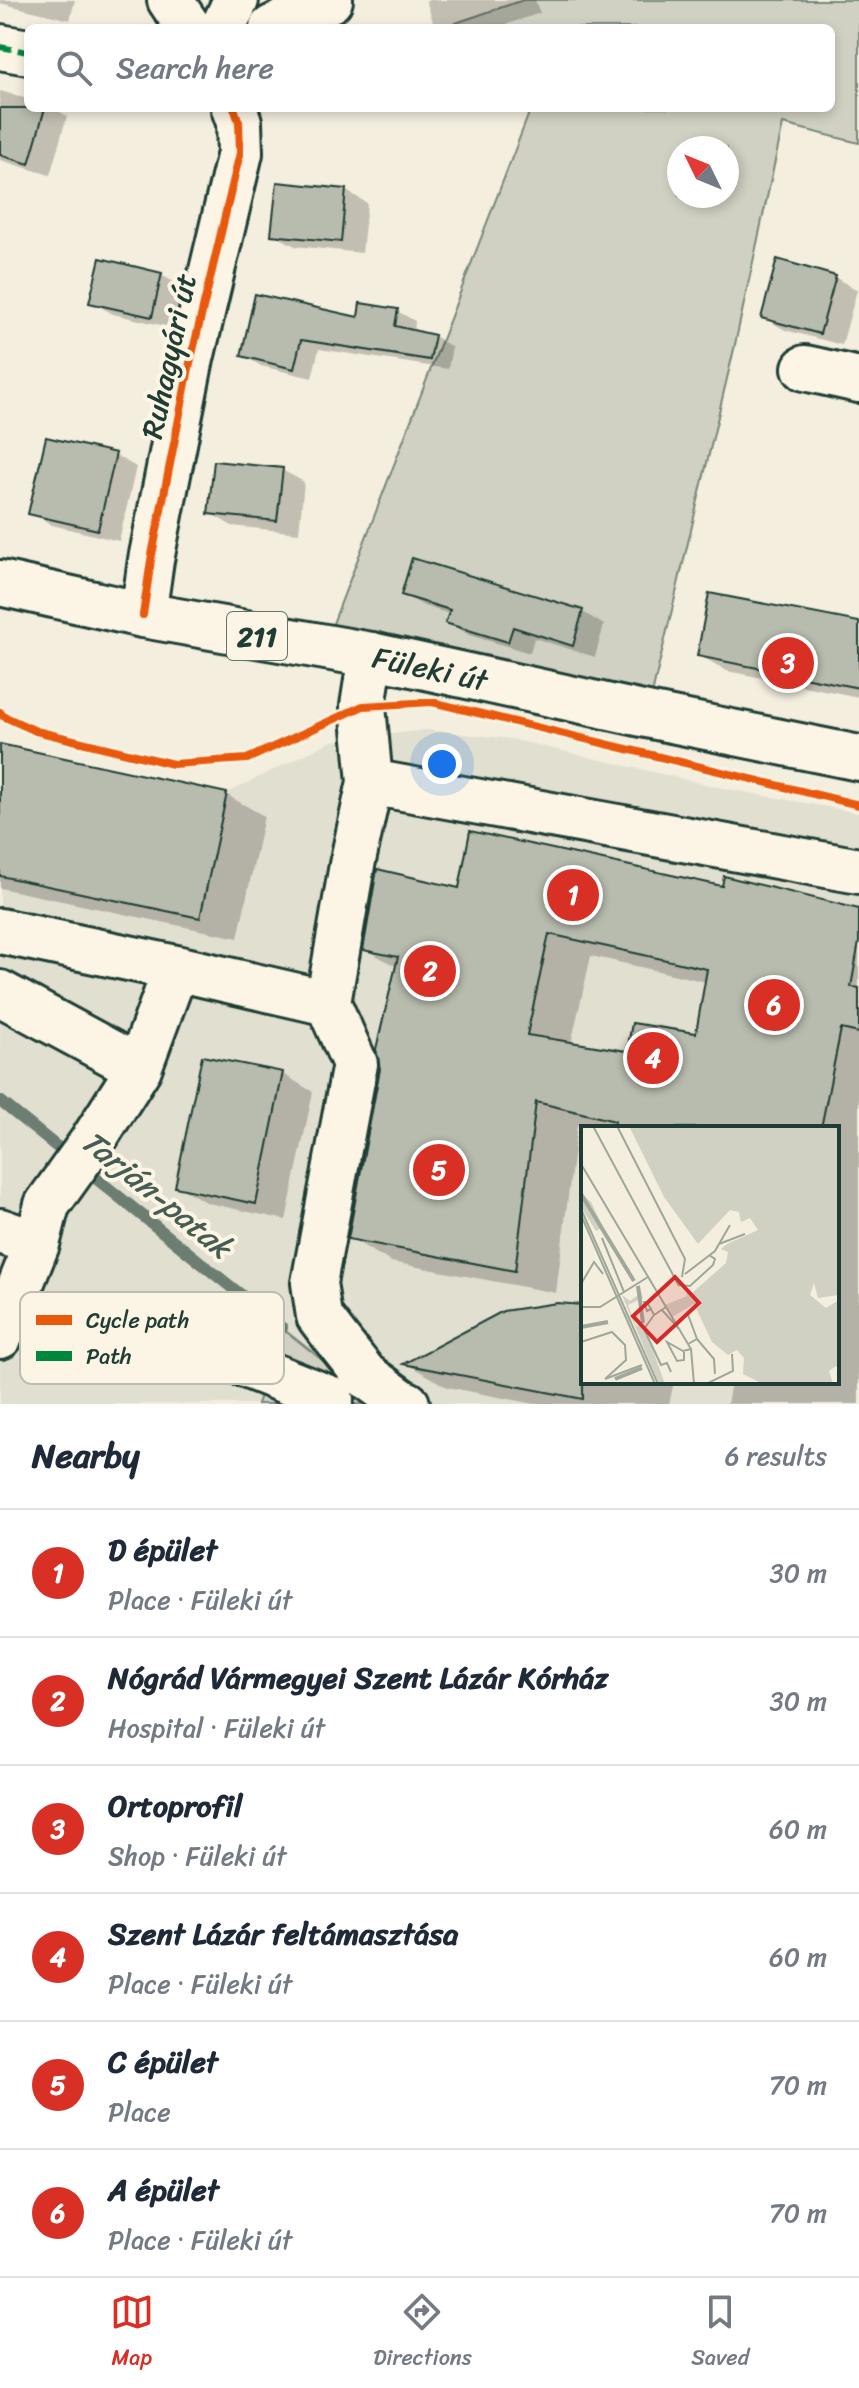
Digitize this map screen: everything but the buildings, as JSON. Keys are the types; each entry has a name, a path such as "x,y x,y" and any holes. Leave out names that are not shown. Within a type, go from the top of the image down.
{"main road":[{"path":"170,0 186,24"},
{"path":"225,24 236,0"},
{"path":"280,24 330,0"},
{"path":"0,47 24,51"},
{"name":"Ruhagyári út","path":"143,615 190,363 240,153 239,122 235,112"},
{"path":"805,368 859,380"},
{"name":"Füleki út","path":"0,583 143,615 371,655 859,758"},
{"path":"334,1401 314,1283 355,1064 328,1003 370,782 363,706 371,655"},
{"path":"370,782 859,871"},
{"path":"0,931 328,1003"},
{"path":"0,1336 28,1227 92,1142 139,1068 176,968"},
{"path":"0,993 139,1068"},
{"path":"319,1316 365,1375 407,1404"},
{"path":"284,1381 334,1401"}],"shaded area":[{"path":"523,0 859,0 859,143 783,124 734,349 647,715 324,647 529,112 835,112 835,24 453,24"},
{"path":"427,730 511,739 717,787 859,813 859,1404 377,1404 284,1330 284,1292 20,1292 20,1384 264,1384 257,1404 0,1404 0,744 227,793 332,741"},
{"path":"284,1330 377,1404 257,1404 264,1384 284,1384"}],"waterway":[{"name":"Tarján-patak","path":"0,1101 237,1292"}],"marked path":[{"path":"0,47 24,51"}],"cycle path":[{"path":"143,615 190,363 240,153 239,122 235,112"},
{"path":"0,712 36,731 173,764 247,759 363,706 432,702 859,805"}],"place":[{"name":"Ortoprofil","path":"788,663"},
{"name":"D épület","path":"573,895"},
{"name":"Nógrád Vármegyei Szent Lázár Kórház","path":"430,971"},
{"name":"A épület","path":"774,1005"},
{"name":"Szent Lázár feltámasztása","path":"653,1058"},
{"name":"C épület","path":"439,1170"}]}
